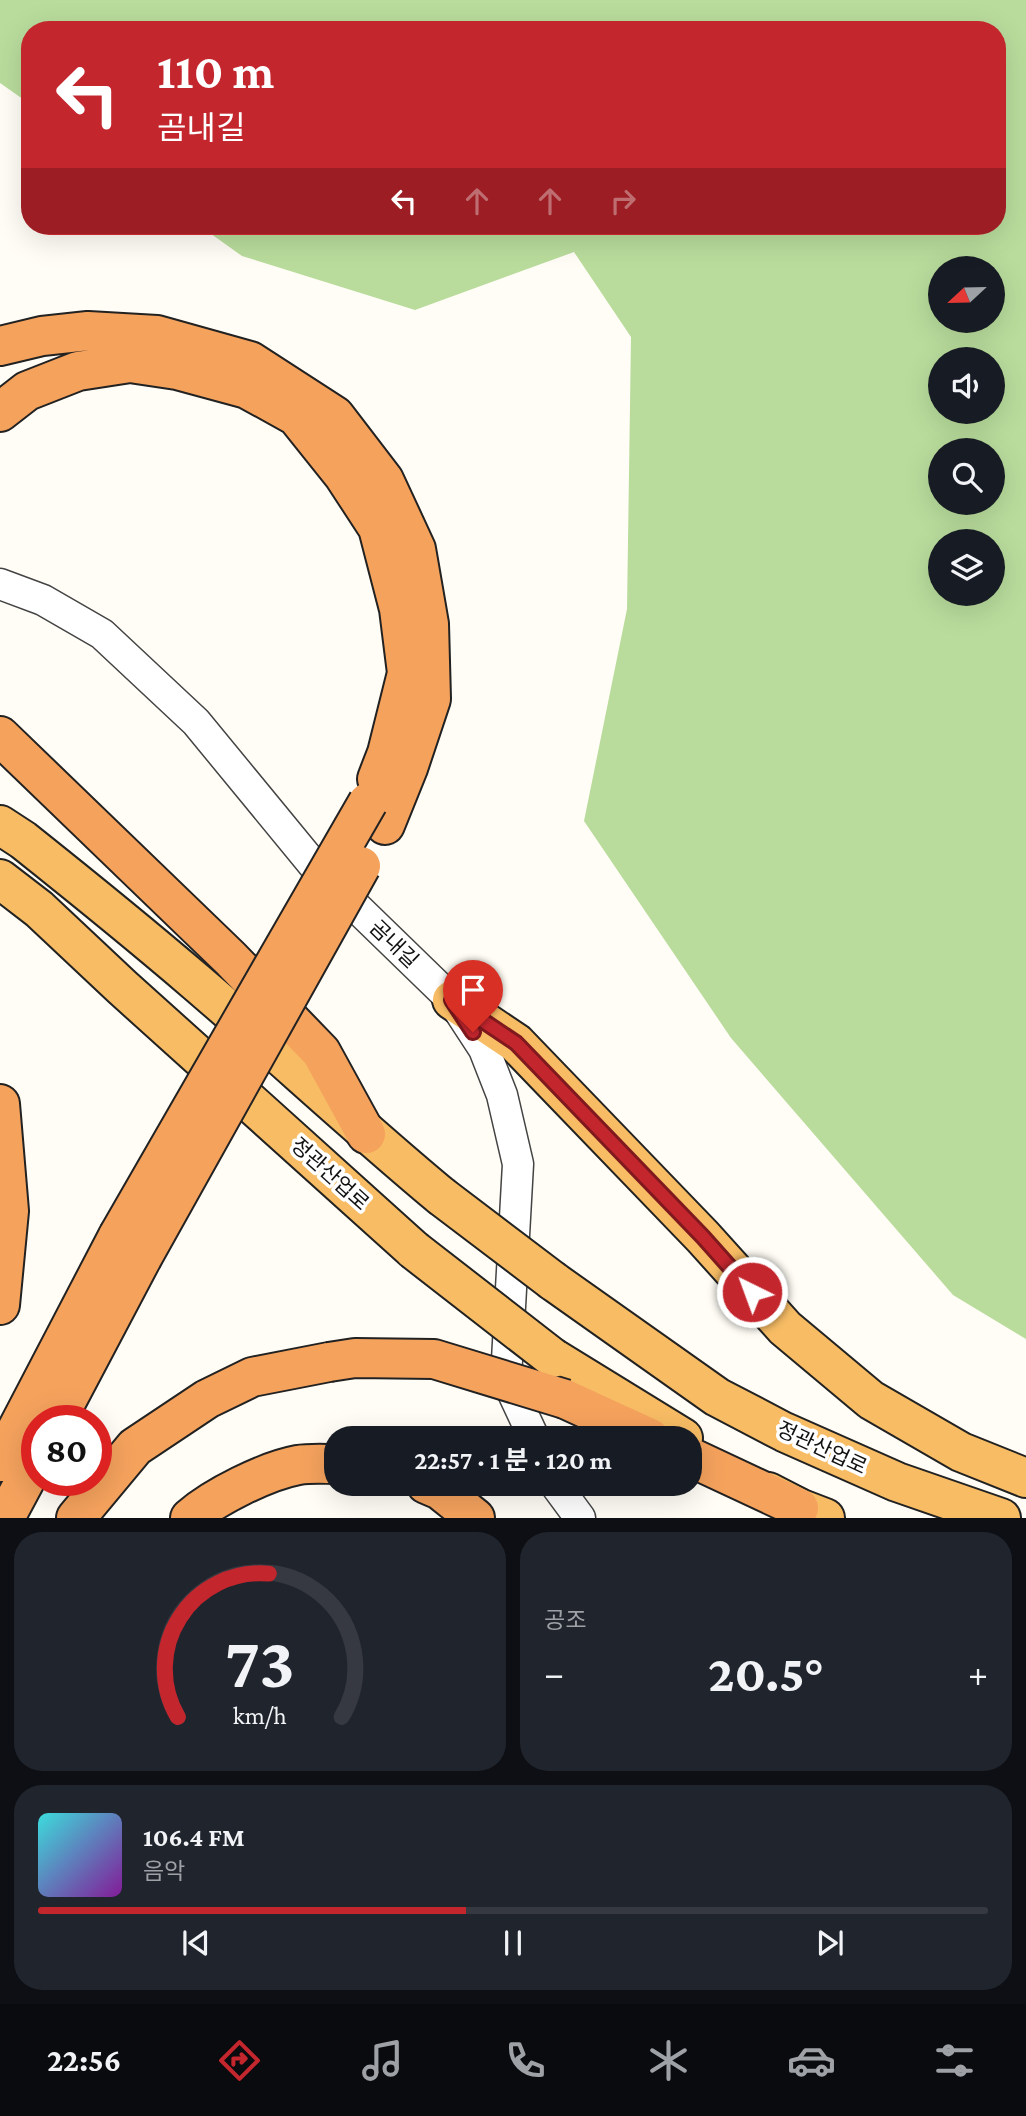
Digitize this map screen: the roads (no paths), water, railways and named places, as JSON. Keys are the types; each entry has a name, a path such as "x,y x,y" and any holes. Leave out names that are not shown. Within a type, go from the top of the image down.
{"highway":[{"path":"0,346 43,336 88,331 157,335 250,361 335,416 384,480 416,548 429,624 430,699 408,768 376,813 130,1247 0,1462"},
{"path":"0,412 27,391 65,376 130,363 177,370 247,388 296,416 344,476 378,528 399,610 407,673 387,753 376,813"},
{"path":"0,736 230,958 321,1052 366,1134"},
{"path":"0,825 44,857 197,982 323,1092 366,1134"},
{"name":"정관산업로","path":"0,879 38,909 414,1250 553,1358 664,1426"},
{"path":"452,1000 516,1043 703,1237 785,1328 871,1400 961,1451 1026,1478"},
{"path":"0,1104 9,1211 0,1306"},
{"name":"정관산업로","path":"366,1134 440,1196 553,1281 718,1397 784,1432 897,1482 1001,1517"},
{"path":"63,1405 130,1247"},
{"path":"76,1517 135,1447 208,1399 252,1377 329,1362 355,1358 434,1359 565,1399 624,1426"},
{"path":"702,1450 812,1513"},
{"path":"702,1463 812,1513"},
{"path":"190,1517 205,1504 255,1480 298,1465 324,1464"},
{"path":"5,1517 21,1488"},
{"path":"448,1496 475,1517"}],"street":[{"name":"곰내길","path":"0,584 43,600 102,634 196,722 316,868 452,1000 484,1049 502,1095 517,1164 506,1378 528,1426"},
{"path":"564,1496 580,1517"}]}
